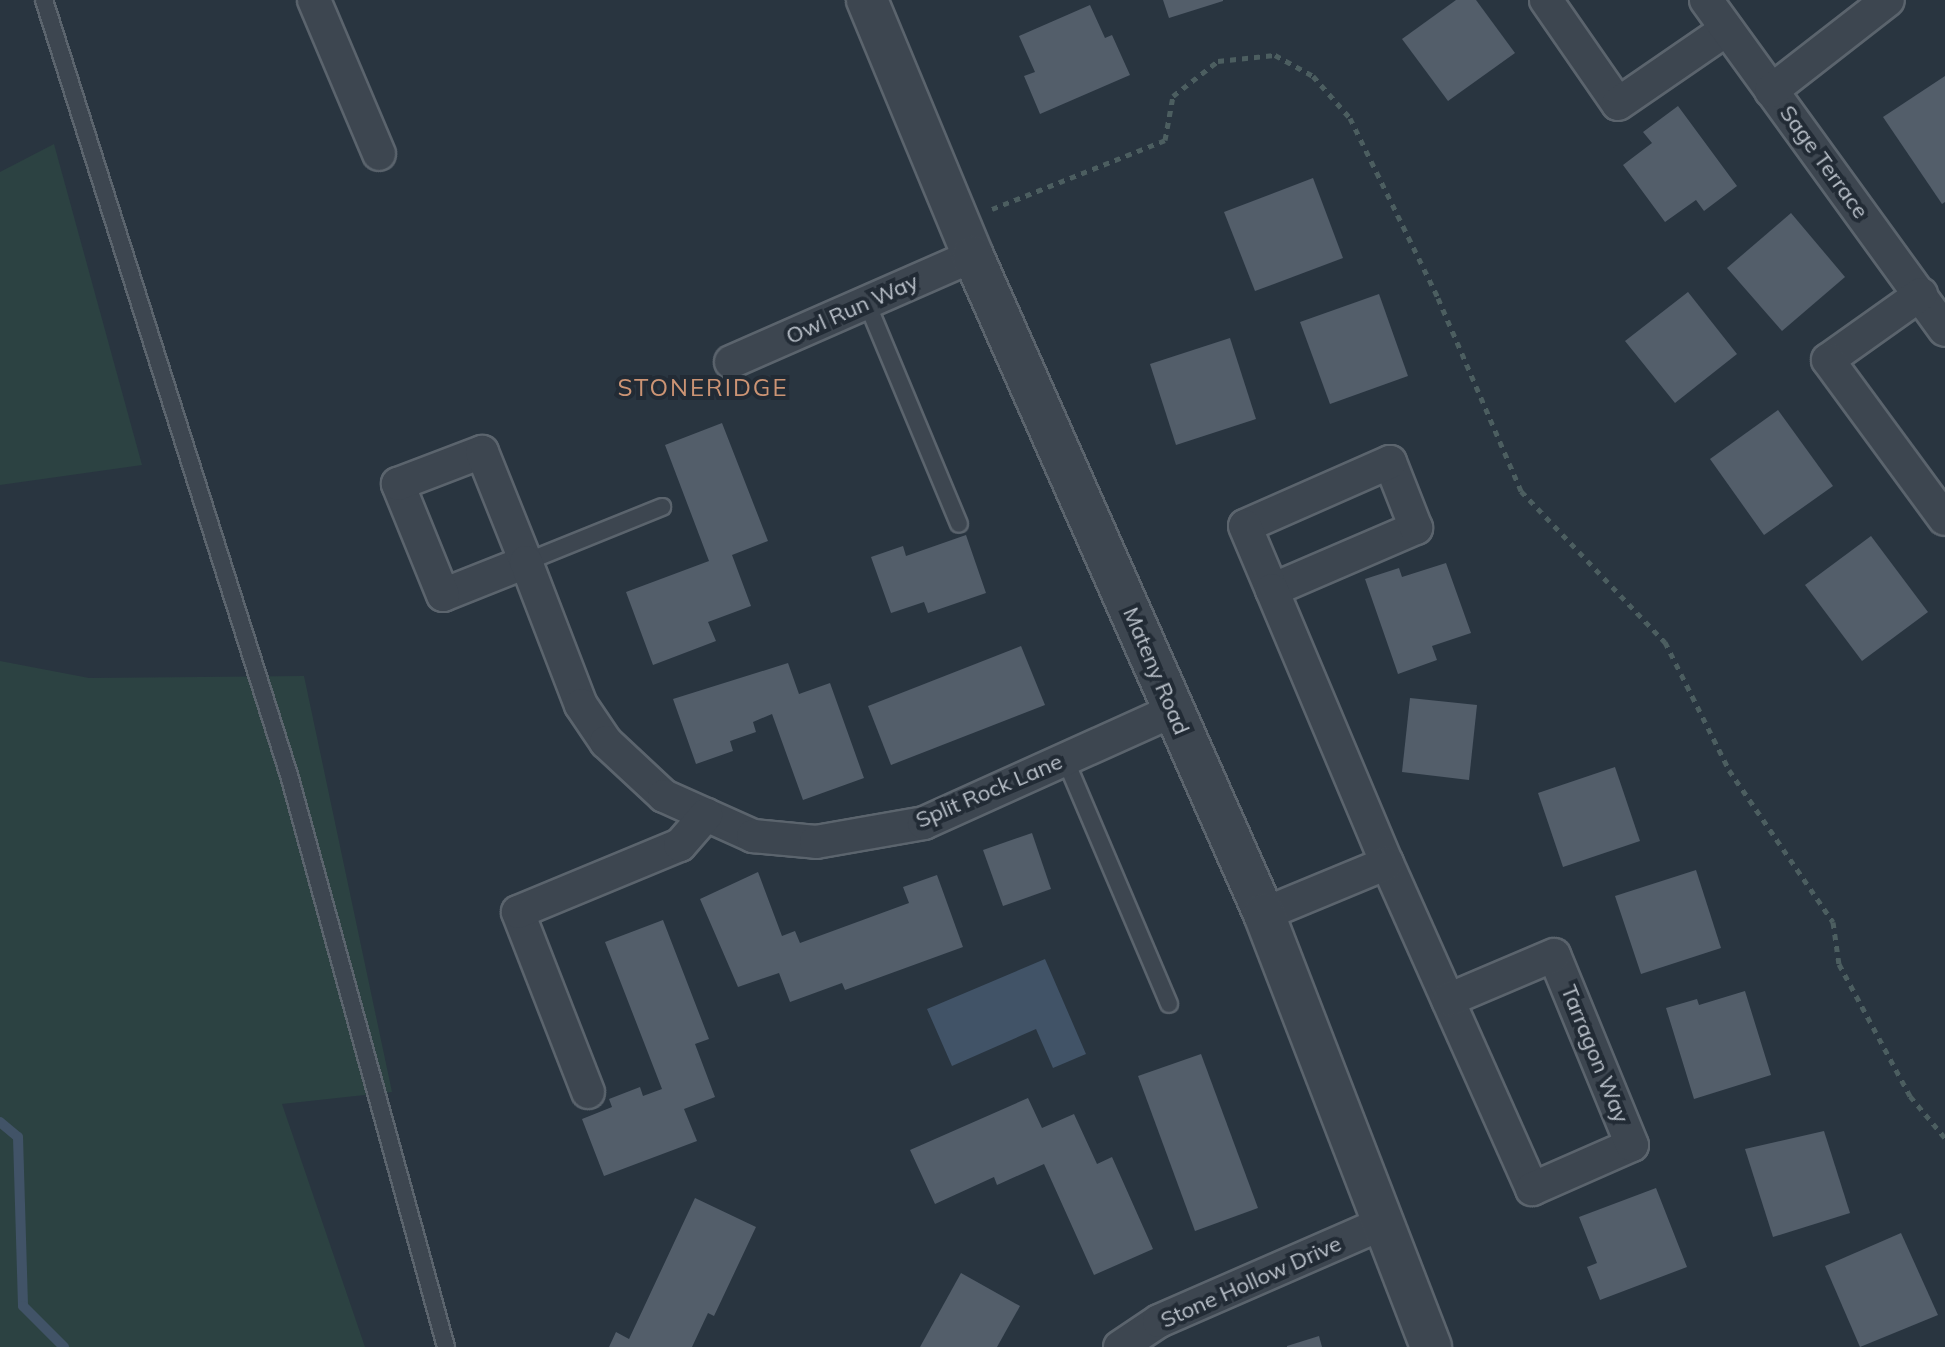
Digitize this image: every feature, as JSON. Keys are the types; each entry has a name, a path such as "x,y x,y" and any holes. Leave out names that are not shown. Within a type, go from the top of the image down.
{"street":[{"path":"314,0 379,154"},
{"name":"Mateny Road","path":"867,0 966,239 1264,914 1386,1222 1431,1347"},
{"path":"1546,0 1618,104 1727,29"},
{"name":"Sage Terrace","path":"1706,0 1945,330"},
{"path":"1771,91 1888,0"},
{"name":"Owl Run Way","path":"731,362 867,303 966,239"},
{"path":"1921,294 1828,360 1945,519"},
{"name":"Split Rock Lane","path":"526,562 443,595 398,484 482,452 526,562 581,705 606,742 664,796 753,836 816,842 924,823 1172,711"},
{"name":"Tarragon Way","path":"1272,590 1416,528 1390,462 1245,526 1387,863 1532,1189 1632,1145 1554,955 1448,1000"},
{"path":"588,1092 518,912 680,845 706,815"},
{"path":"1264,914 1387,863"},
{"name":"Stone Hollow Drive","path":"1120,1347 1159,1321 1386,1222"}],"lane":[{"path":"44,0 289,775 446,1347"},
{"path":"867,303 959,524"},
{"path":"526,562 662,507"},
{"path":"1065,759 1169,1004"}],"path":[{"path":"966,239 1165,140 1173,96 1218,61 1275,55 1313,76 1350,118 1438,298 1521,491 1665,642 1729,770 1833,922 1839,964 1910,1096 1945,1138"}],"green space":[{"path":"54,144 142,465 0,485 0,172"},
{"path":"0,661 89,678 304,676 392,1092 282,1104 365,1347 0,1347"}],"water":[{"path":"1045,959 1086,1054 1053,1068 1036,1029 952,1066 927,1009"}],"building":[{"path":"1163,0 1223,0 1223,1 1169,18"},
{"path":"1456,0 1476,0 1515,53 1448,101 1402,39"},
{"path":"1090,5 1105,38 1112,35 1130,75 1040,114 1024,76 1035,72 1019,36"},
{"path":"1945,76 1945,202 1942,204 1883,117"},
{"path":"1678,106 1737,186 1704,211 1696,200 1665,222 1623,165 1652,143 1643,132"},
{"path":"1313,178 1343,258 1255,291 1224,212"},
{"path":"1791,213 1845,277 1782,331 1727,268"},
{"path":"1688,292 1737,354 1675,403 1625,341"},
{"path":"1379,294 1408,376 1330,404 1300,322"},
{"path":"1230,338 1256,419 1176,445 1150,364"},
{"path":"1778,410 1833,486 1764,535 1710,459"},
{"path":"722,423 768,541 732,555 751,606 708,622 716,641 653,665 626,592 709,561 665,445"},
{"path":"966,535 986,593 928,613 924,602 891,613 871,557 903,546 906,556"},
{"path":"1871,536 1928,612 1862,661 1805,585"},
{"path":"1446,563 1471,633 1432,646 1437,660 1398,674 1365,579 1399,568 1402,577"},
{"path":"1021,646 1045,705 891,765 868,706"},
{"path":"788,663 799,694 830,683 864,778 803,800 772,714 753,722 756,732 730,741 733,751 696,764 673,699"},
{"path":"1410,698 1477,705 1469,780 1402,772"},
{"path":"1615,767 1640,841 1563,867 1538,793"},
{"path":"1032,833 1051,889 1003,906 983,850"},
{"path":"1696,870 1721,948 1641,974 1615,896"},
{"path":"758,872 782,936 795,931 800,943 909,903 903,887 937,875 963,947 845,990 842,983 790,1002 779,973 738,987 700,899"},
{"path":"663,920 709,1039 695,1044 715,1097 684,1109 697,1141 604,1176 582,1119 612,1107 609,1099 640,1087 643,1096 662,1089 605,942"},
{"path":"1745,991 1771,1075 1694,1099 1666,1008 1697,999 1699,1005"},
{"path":"1201,1054 1258,1208 1195,1231 1138,1076"},
{"path":"1028,1098 1042,1128 1074,1114 1097,1164 1112,1157 1153,1249 1094,1275 1044,1164 997,1185 994,1177 935,1204 910,1150"},
{"path":"1824,1131 1850,1213 1773,1237 1745,1149"},
{"path":"1656,1188 1687,1267 1600,1300 1587,1267 1597,1263 1579,1217"},
{"path":"695,1198 756,1227 714,1316 708,1313 692,1347 609,1347 616,1332 629,1339"},
{"path":"1901,1233 1938,1315 1860,1347 1825,1266"},
{"path":"961,1273 1020,1306 997,1347 920,1347"},
{"path":"1319,1336 1322,1347 1287,1347 1287,1346"}],"waterway":[{"path":"0,1122 18,1137 23,1306 64,1347"}],"district":[{"name":"STONERIDGE","path":"703,388"}]}
